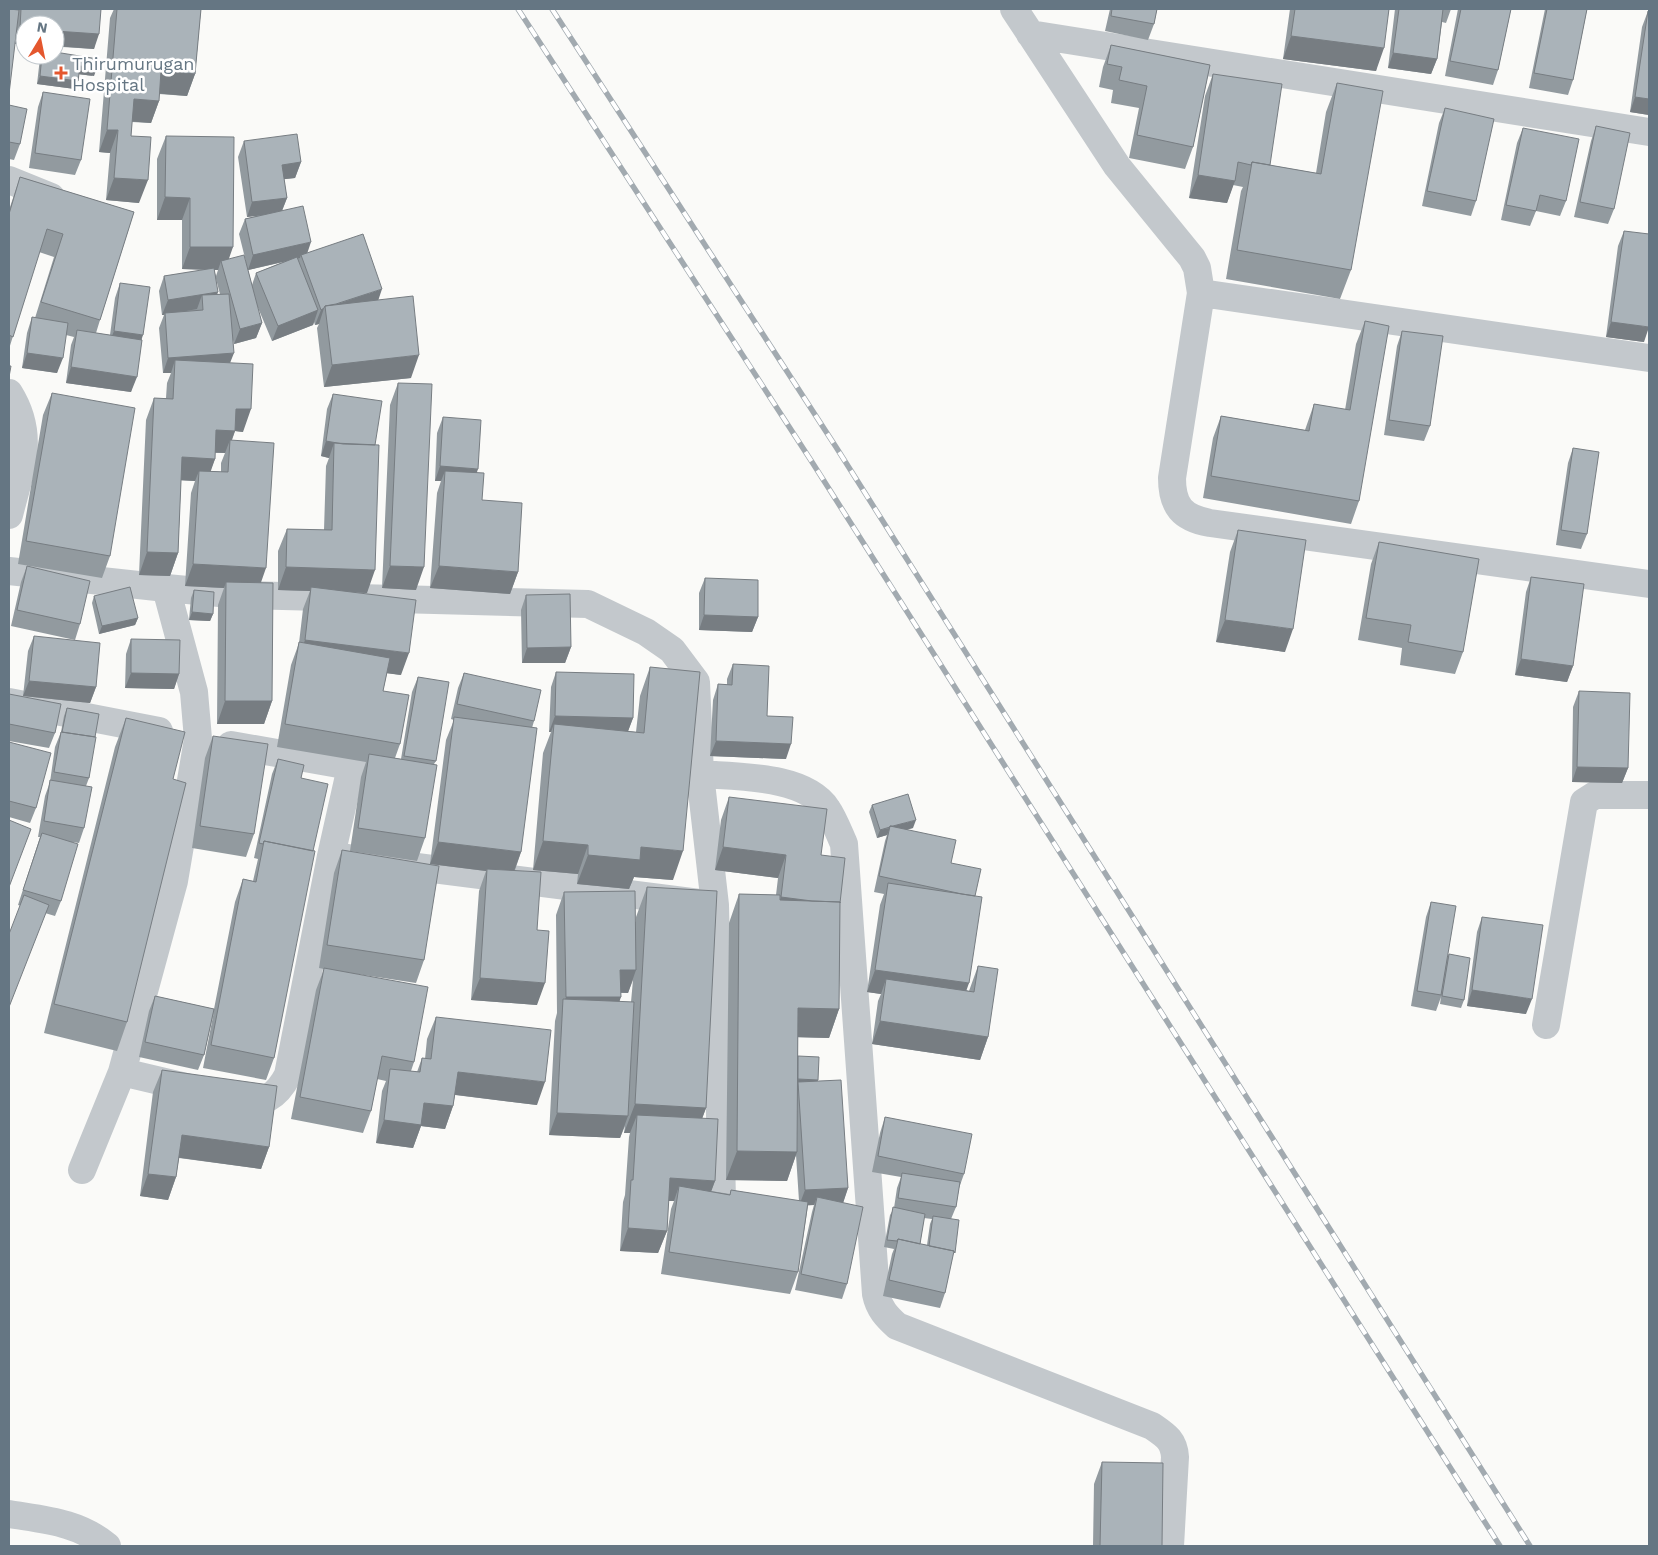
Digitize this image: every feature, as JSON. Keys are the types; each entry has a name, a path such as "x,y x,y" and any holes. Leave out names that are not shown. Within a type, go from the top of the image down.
{"street":[{"path":"1014,9 1117,166 1192,258 1197,268 1201,293 1172,478 1172,494 1181,512 1198,521 1210,523 1649,584"},
{"path":"1030,34 1649,132"},
{"path":"9,180 76,207"},
{"path":"1201,293 1649,358"},
{"path":"9,393 20,415 25,433 24,454 9,515"},
{"path":"9,571 166,588 269,596 588,604 646,632 672,650 696,682 700,774 715,905 722,1199"},
{"path":"82,1170 122,1072 174,880 198,739 194,692 166,588"},
{"path":"9,702 198,739 415,777"},
{"path":"122,1072 249,1102 264,1100 281,1089 288,1075 331,856 351,767"},
{"path":"700,774 785,782 801,788 827,808 844,844 876,1294 878,1303 886,1317 898,1326 1152,1426 1169,1438 1174,1448 1175,1457 1170,1546"},
{"path":"1546,1024 1584,802 1595,795 1649,795"},
{"path":"331,856 715,905"},
{"path":"9,1514 61,1522 93,1534 107,1546"}],"building":[{"path":"9,9 19,10 18,15 15,15 15,44 9,94"},
{"path":"21,9 101,9 99,34 65,32 65,15 21,15"},
{"path":"117,9 201,9 195,74 161,71 159,101 134,99 131,136 151,137 148,180 114,178 118,130 107,130"},
{"path":"1112,9 1157,9 1154,24 1111,16"},
{"path":"1295,9 1389,9 1384,48 1291,36"},
{"path":"1399,9 1443,9 1437,59 1393,53"},
{"path":"1461,9 1511,9 1498,70 1450,61"},
{"path":"1547,9 1587,9 1573,80 1534,73"},
{"path":"1649,12 1649,99 1635,97"},
{"path":"1111,45 1210,65 1193,147 1137,135 1147,86 1119,80 1122,67 1107,64"},
{"path":"65,54 98,59 97,68 80,66 78,81 40,76 41,65 65,65"},
{"path":"1213,74 1282,84 1270,165 1252,162 1251,165 1238,162 1235,181 1198,175"},
{"path":"1337,83 1383,91 1351,270 1237,250 1252,162 1321,174"},
{"path":"43,92 90,99 81,160 35,153"},
{"path":"9,105 27,109 20,144 9,142"},
{"path":"1445,108 1494,119 1476,201 1427,191"},
{"path":"1596,126 1630,133 1614,209 1580,202"},
{"path":"1523,128 1579,139 1566,201 1540,195 1536,211 1506,205"},
{"path":"297,134 301,162 282,165 287,198 252,202 244,141"},
{"path":"166,136 234,137 233,247 190,247 190,198 165,197"},
{"path":"20,177 134,212 100,320 41,302 63,234 47,229 13,337 9,335 9,214"},
{"path":"303,206 311,242 253,255 245,219"},
{"path":"1624,231 1649,234 1649,327 1611,322"},
{"path":"363,234 382,289 325,306 321,310 301,255"},
{"path":"244,255 262,323 240,329 221,261"},
{"path":"297,257 318,310 278,326 256,273"},
{"path":"214,268 218,292 168,300 164,276"},
{"path":"120,283 150,287 143,335 114,331"},
{"path":"229,294 234,353 168,358 165,313 203,310 202,295"},
{"path":"413,296 419,355 332,365 325,306"},
{"path":"32,317 68,323 63,358 27,353"},
{"path":"1365,321 1389,326 1359,501 1211,476 1221,416 1309,431 1314,404 1350,410"},
{"path":"77,330 142,340 137,377 71,367"},
{"path":"1402,331 1443,336 1430,426 1389,420"},
{"path":"175,360 253,364 251,409 236,409 235,431 216,430 215,459 182,457 178,553 147,552 154,398 173,399"},
{"path":"398,383 432,384 424,567 390,566"},
{"path":"52,393 135,408 110,556 26,541"},
{"path":"333,394 382,401 375,445 343,444 326,441"},
{"path":"443,417 481,420 478,469 440,466"},
{"path":"230,440 274,443 266,568 193,564 199,471 228,472"},
{"path":"334,443 379,445 375,570 286,567 287,529 332,530"},
{"path":"1573,448 1599,452 1587,534 1561,530"},
{"path":"445,471 484,473 482,500 522,503 518,572 439,566"},
{"path":"1238,530 1306,540 1293,629 1225,620"},
{"path":"1379,542 1479,559 1463,652 1408,642 1411,625 1366,618"},
{"path":"27,566 90,581 80,624 17,610"},
{"path":"1531,577 1584,584 1573,666 1521,659"},
{"path":"705,578 758,580 758,617 704,615"},
{"path":"226,582 273,583 272,701 225,701"},
{"path":"130,587 138,618 102,626 94,596"},
{"path":"311,587 416,600 409,653 305,640"},
{"path":"194,590 214,592 213,614 192,612"},
{"path":"570,594 571,647 527,648 526,595"},
{"path":"34,636 100,643 96,687 29,681"},
{"path":"131,639 180,640 179,674 131,673"},
{"path":"299,642 390,658 383,691 409,695 400,744 285,724"},
{"path":"733,664 769,666 767,716 793,717 791,744 716,741 718,684 732,685"},
{"path":"650,667 700,672 683,851 641,847 640,860 588,855 588,845 543,841 554,724 644,733"},
{"path":"556,672 634,674 633,718 555,716"},
{"path":"464,673 541,690 534,721 457,704"},
{"path":"418,677 449,682 436,761 404,756"},
{"path":"1579,691 1630,693 1628,768 1577,767"},
{"path":"9,694 61,704 55,733 9,724"},
{"path":"67,708 99,714 95,737 62,732"},
{"path":"454,717 537,728 521,852 438,842"},
{"path":"126,718 185,732 173,779 186,783 127,1022 54,1004"},
{"path":"61,732 96,737 89,778 54,772"},
{"path":"213,736 268,744 254,834 200,826"},
{"path":"9,742 51,753 36,808 9,801"},
{"path":"369,754 437,765 425,838 358,828"},
{"path":"278,759 304,765 301,778 328,784 313,851 264,841 263,844 259,843"},
{"path":"50,780 92,787 84,828 44,821"},
{"path":"908,794 916,820 880,830 872,805"},
{"path":"729,797 827,809 821,855 845,858 840,903 781,897 786,855 723,847"},
{"path":"9,820 31,829 9,887"},
{"path":"890,826 956,840 951,863 981,869 975,896 879,876"},
{"path":"42,833 78,844 61,901 23,890"},
{"path":"264,841 315,851 274,1058 211,1045 243,879 256,882"},
{"path":"342,850 439,866 424,960 327,945"},
{"path":"487,869 541,872 537,930 549,931 545,983 480,978"},
{"path":"888,883 982,897 969,983 875,970"},
{"path":"647,887 717,891 706,1108 635,1104"},
{"path":"635,891 636,970 620,970 621,997 566,997 564,892"},
{"path":"739,894 780,895 780,900 840,902 839,1009 798,1008 797,1152 737,1151"},
{"path":"24,895 49,905 9,1007 9,934"},
{"path":"1431,902 1456,906 1441,995 1417,991"},
{"path":"1482,917 1543,925 1532,999 1472,990"},
{"path":"1449,954 1470,958 1464,1000 1442,996"},
{"path":"978,966 998,969 988,1037 880,1021 886,979 974,992"},
{"path":"324,968 428,987 414,1062 382,1056 371,1111 300,1097"},
{"path":"155,996 214,1009 204,1055 145,1042"},
{"path":"563,999 634,1002 628,1116 557,1113"},
{"path":"436,1017 551,1030 545,1082 458,1072 453,1106 424,1103 421,1125 384,1120 390,1069 420,1072 422,1058 431,1059"},
{"path":"798,1056 819,1057 818,1080 798,1079"},
{"path":"162,1070 277,1086 269,1147 182,1135 176,1177 148,1174"},
{"path":"841,1080 848,1188 805,1190 798,1082"},
{"path":"637,1115 718,1119 715,1181 670,1178 667,1231 628,1228"},
{"path":"885,1117 972,1134 964,1174 878,1156"},
{"path":"902,1173 960,1182 956,1207 898,1198"},
{"path":"679,1186 730,1195 731,1190 808,1202 798,1272 669,1252"},
{"path":"817,1197 863,1207 847,1284 801,1274"},
{"path":"893,1207 925,1214 920,1244 898,1239 897,1241 887,1240"},
{"path":"933,1216 959,1220 955,1253 954,1251 929,1246"},
{"path":"898,1239 954,1251 945,1293 889,1280"},
{"path":"1102,1462 1163,1463 1162,1546 1100,1546"}],"railway":[{"path":"518,9 812,462 1500,1546"},
{"path":"552,9 836,447 1530,1546"}],"place":[{"name":"Thirumurugan Hospital","path":"61,73"}]}
